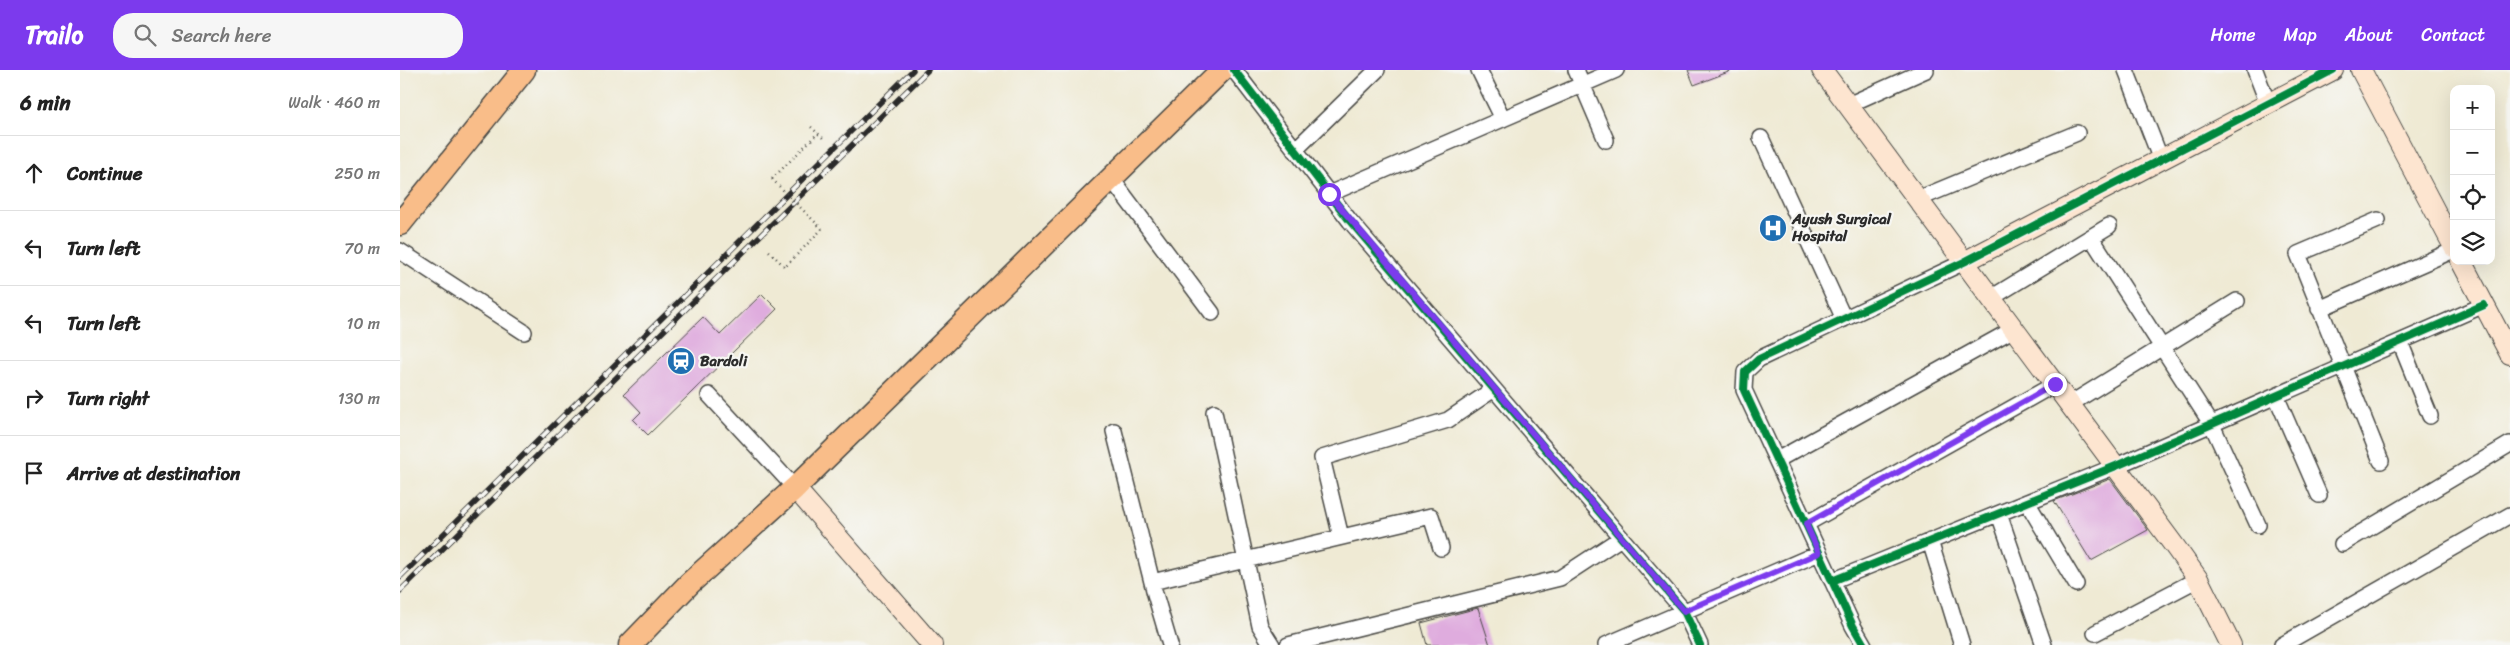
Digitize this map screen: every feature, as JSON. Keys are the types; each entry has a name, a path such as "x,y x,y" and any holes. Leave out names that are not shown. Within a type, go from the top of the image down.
{"main road":[{"path":"400,224 524,70"},
{"path":"630,645 690,583 795,488 1222,70"}],"street":[{"path":"1234,70 1329,194 1684,611 1700,645"},
{"path":"1295,150 1377,70"},
{"path":"1479,70 1503,119"},
{"path":"1576,70 1584,84 1606,140"},
{"path":"1329,194 1616,70"},
{"path":"1822,70 2198,579 2231,645"},
{"path":"1848,105 1926,70"},
{"path":"2126,70 2161,160"},
{"path":"2255,70 2268,104"},
{"path":"1864,645 1819,553 1744,390 1745,372 1759,359 1964,262 2333,70"},
{"path":"2361,70 2450,240"},
{"path":"1918,199 2077,133"},
{"path":"1761,138 1844,319"},
{"path":"1111,178 1212,313"},
{"path":"2378,220 2298,254 2342,368 2382,461"},
{"path":"1991,298 2109,226"},
{"path":"2091,237 2212,424 2258,525"},
{"path":"400,250 524,332"},
{"path":"2319,309 2450,250"},
{"path":"2463,265 2510,354"},
{"path":"2070,404 2238,301"},
{"path":"1832,580 2116,466 2484,305"},
{"path":"1777,460 2014,329"},
{"path":"2400,342 2430,416"},
{"path":"1806,524 2055,384"},
{"path":"1342,538 1322,458 1448,420 1494,389"},
{"path":"709,395 795,488 932,645"},
{"path":"2276,396 2319,495"},
{"path":"1214,412 1260,626 1272,645"},
{"path":"1114,431 1166,643"},
{"path":"2342,544 2510,444"},
{"path":"2027,502 2076,584"},
{"path":"1999,514 2044,645"},
{"path":"2282,645 2510,515"},
{"path":"1152,582 1431,516 1441,548"},
{"path":"1288,645 1560,578 1621,538"},
{"path":"1930,541 1962,645"},
{"path":"1606,645 1819,553"},
{"path":"2095,633 2198,579"}],"path":[{"path":"811,126 824,139"},
{"path":"769,251 785,267 822,229 772,179 818,133"}],"building":[{"path":"1688,70 1731,70 1731,71 1694,85"},
{"path":"762,294 777,309 648,435 633,420 641,412 624,394 703,317 720,335"},
{"path":"2110,479 2148,530 2091,561 2054,501"},
{"path":"1478,608 1490,645 1427,645 1421,623"}],"railway":[{"path":"400,577 913,70"},
{"path":"400,591 928,70"}],"cycle path":[{"path":"1234,70 1350,221 1684,611 1700,645"},
{"path":"1864,645 1853,626 1744,390 1745,372 1759,359 1964,262 2333,70"},
{"path":"1832,581 2116,466 2484,305"}],"place":[{"name":"Ayush Surgical Hospital","path":"1773,228"},
{"name":"Bardoli","path":"681,361"}],"route":[{"path":"1329,194 1350,221 1684,611 1819,553 1806,524 2055,384"}]}
